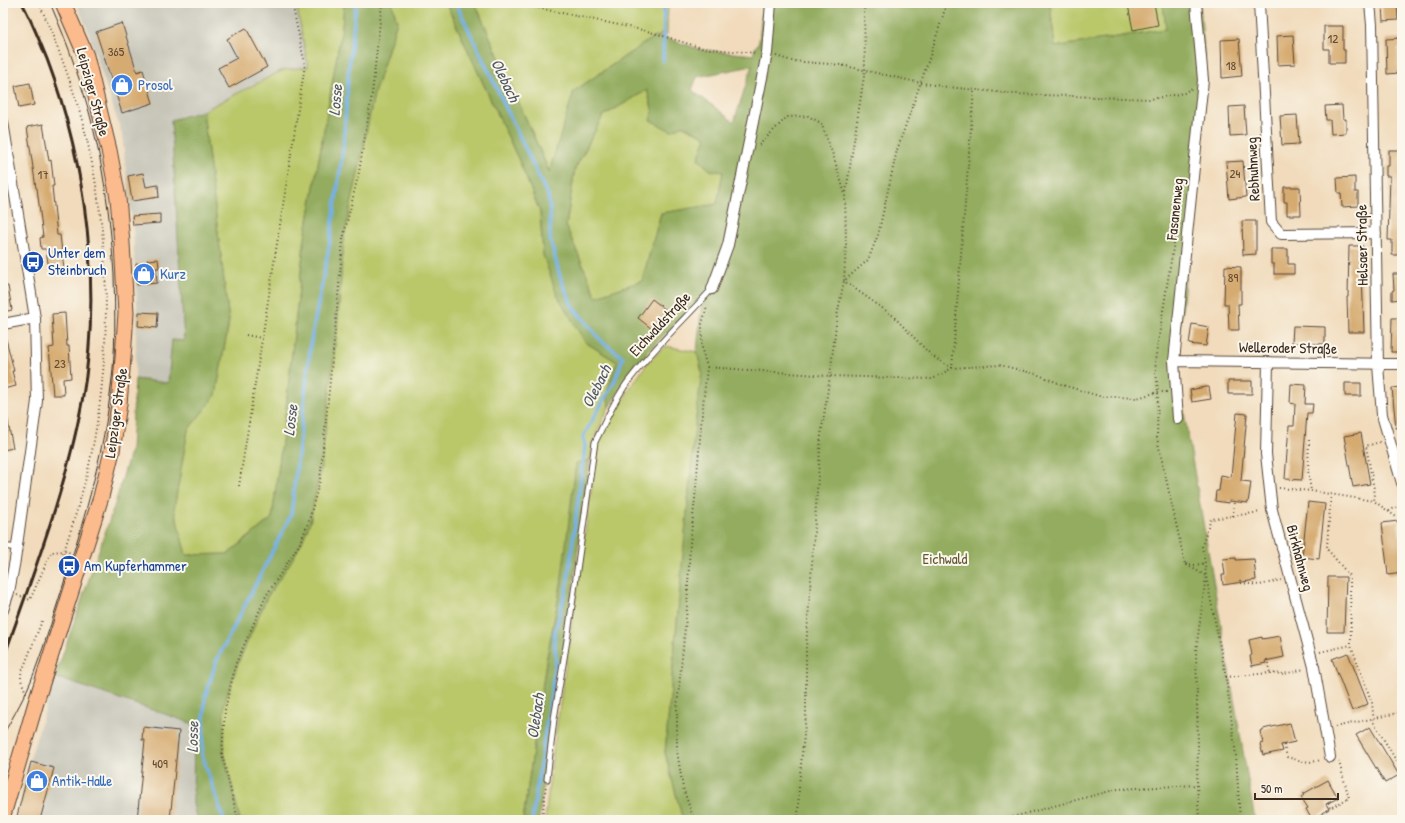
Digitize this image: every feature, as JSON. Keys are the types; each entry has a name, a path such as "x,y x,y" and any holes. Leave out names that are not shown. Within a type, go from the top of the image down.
{"main road":[{"name":"Leipziger Straße","path":"3,815 37,699 101,497 112,450 119,404 123,358 126,313 118,198 109,150 86,56 63,3"}],"street":[{"name":"Eichwaldstraße","path":"712,289 728,245 767,53 771,3"},
{"name":"Fasanenweg","path":"1178,419 1174,361 1203,80 1196,3"},
{"name":"Rebhuhnweg","path":"1259,3 1271,222 1281,234 1376,234"},
{"name":"Helsaer Straße","path":"1370,3 1372,25 1378,365 1382,415 1402,483"},
{"path":"3,122 8,174 35,318 37,401 17,548 3,610"},
{"path":"3,324 35,318"},
{"name":"Welleroder Straße","path":"1174,361 1378,365 1402,364"},
{"name":"Birkhahnweg","path":"1268,363 1266,454 1272,510 1310,654 1326,728 1330,757"}],"lane":[{"name":"Eichwaldstraße","path":"547,779 554,719 568,634 595,442 606,418 627,383 670,333 688,316 712,289"},
{"path":"3,546 17,548"}],"path":[{"path":"39,3 66,70 87,138 98,199 105,276 106,312 104,347 95,435 88,470 63,554"},
{"path":"239,486 305,65 292,3"},
{"path":"238,820 222,754 225,710 236,663 266,596 299,546 308,524 320,480 343,239 359,172 372,94 382,3"},
{"path":"515,3 661,34 702,48 767,53 792,61 841,65 920,82 974,90 1016,94 1150,99 1184,93 1203,80"},
{"path":"798,820 799,784 806,715 806,648 820,443 837,316 844,280 846,244 845,194 865,70 864,3"},
{"path":"844,280 868,260 878,235 897,150 947,3"},
{"path":"1191,96 1192,88"},
{"path":"952,368 974,90"},
{"path":"746,152 756,148 787,117 808,116 821,124 845,194"},
{"path":"1177,218 1155,361 1158,392 1157,438 1185,564 1206,576"},
{"path":"844,280 892,315 931,355 952,368"},
{"path":"694,820 682,788 677,751 677,707 687,608 690,543 707,367 702,350 702,324 712,289"},
{"path":"246,335 262,338"},
{"path":"707,367 830,376 933,379 952,368 1000,365 1036,374 1066,386 1099,396 1137,398 1158,392 1176,391"},
{"path":"1309,440 1308,470 1311,491"},
{"path":"1374,501 1375,494 1366,446 1381,442"},
{"path":"1269,488 1311,491 1374,501 1399,519 1402,527"},
{"path":"1331,494 1327,546 1328,550 1348,574 1350,579 1350,645 1372,703 1374,723 1397,762"},
{"path":"1232,516 1234,500"},
{"path":"1388,511 1402,504"},
{"path":"1240,820 1236,756 1226,677 1206,576 1202,546 1211,518 1272,510"},
{"path":"6,592 30,600 52,552 64,551"},
{"path":"1185,564 1195,565 1205,563"},
{"path":"1199,820 1197,785 1198,746 1196,651 1206,576"},
{"path":"1240,580 1240,583 1260,585 1275,582"},
{"path":"28,696 21,680 21,674 42,621"},
{"path":"1310,654 1350,645"},
{"path":"1267,659 1270,673"},
{"path":"1226,677 1270,673 1284,674 1300,670"},
{"path":"1326,728 1402,712"},
{"path":"3,760 10,744"},
{"path":"1284,745 1287,758 1303,761 1319,761"},
{"path":"1328,803 1330,808 1349,798 1340,763 1330,757"},
{"path":"542,820 547,779"},
{"path":"1001,820 1118,789 1197,785"}],"shaded area":[{"path":"76,3 296,3 308,67 283,70 203,111 171,120 184,341 172,341 169,383 135,379 137,306 133,230 122,134 86,25"},
{"path":"55,677 194,723 193,804 197,820 15,820 29,762"}],"green space":[{"path":"296,3 344,3 342,27 304,244 272,518 228,554 186,555 174,509 188,430 216,395 229,321 203,111 283,70 308,67"},
{"path":"344,3 392,3 397,21 374,94 344,236 337,330 321,467 310,522 302,542 267,597 238,663 224,705 224,753 240,820 197,820 193,804 194,724 55,677 115,504 131,449 135,379 168,383 172,340 184,341 171,120 203,111 229,321 216,395 188,430 174,509 186,555 228,554 272,518 304,244 342,27"},
{"path":"392,3 446,3 521,165 540,212 543,255 585,342 617,362 607,391 609,407 593,441 561,585 546,662 523,820 240,820 224,753 223,705 238,663 267,597 290,563 302,542 310,522 321,467 337,330 344,236 374,94 397,21"},
{"name":"Eichwald","path":"446,3 475,3 549,172 574,91 652,38 660,36 702,50 754,55 754,50 759,42 763,3 1050,3 1055,47 1166,29 1163,3 1200,3 1206,80 1176,367 1255,820 683,820 665,753 695,425 702,372 697,352 702,297 649,350 625,382 609,407 607,391 617,362 585,342 557,295 543,255 540,212 521,165","holes":["752,66 734,122 692,90 697,77","647,90 653,112 650,120 671,131 683,125 706,137 698,159 710,170 723,172 717,204 661,213 642,281 596,296 566,226 575,169 603,116"]},
{"path":"475,3 668,3 667,35 661,33 660,36 652,38 574,91 550,173"},
{"path":"1050,3 1163,3 1166,29 1055,47"},
{"path":"647,90 653,112 706,137 710,170 723,172 717,205 661,213 642,281 596,296 566,226 575,169 603,116"},
{"path":"666,346 697,352 702,372 695,425 665,753 683,820 545,820 552,759 598,444 610,418 648,362"},
{"path":"590,460 572,595 552,719 539,820 523,820 546,662 561,585 576,463"}],"building":[{"path":"1154,3 1158,25 1133,30 1128,5"},
{"path":"1382,3 1397,3 1398,20 1383,21"},
{"path":"122,23 137,72 143,70 153,103 122,113 96,32"},
{"path":"1324,26 1343,26 1343,50 1345,50 1345,63 1329,63 1329,49 1324,49"},
{"path":"246,28 267,67 229,88 218,68 237,58 227,39"},
{"path":"1293,35 1295,64 1278,65 1277,36"},
{"path":"1402,38 1402,48 1398,48 1399,73 1387,74 1386,39"},
{"path":"1239,39 1242,76 1222,78 1221,40"},
{"path":"30,83 34,105 19,108 15,86"},
{"path":"1342,105 1343,119 1346,119 1346,133 1331,134 1330,120 1326,120 1325,106"},
{"path":"1244,106 1246,135 1230,136 1229,107"},
{"path":"1297,115 1299,144 1282,145 1280,116"},
{"path":"43,124 49,161 51,160 57,235 60,235 64,269 49,271 46,249 41,249 40,238 43,237 27,127"},
{"path":"1389,150 1401,150 1402,255 1392,255 1392,240 1388,240 1390,176 1386,176 1386,166 1389,166"},
{"path":"1243,161 1246,197 1229,199 1226,162"},
{"path":"143,173 146,187 158,185 159,197 132,201 128,176"},
{"path":"1355,177 1355,192 1358,192 1358,206 1342,207 1341,193 1338,193 1337,178"},
{"path":"1284,187 1300,187 1301,215 1287,215 1287,202 1284,202"},
{"path":"160,214 160,223 133,225 132,216"},
{"path":"1242,221 1256,221 1256,254 1243,255"},
{"path":"1349,246 1363,246 1362,272 1364,332 1348,332 1347,297"},
{"path":"1271,249 1288,249 1288,264 1294,264 1294,274 1274,274 1274,264 1271,264"},
{"path":"158,259 159,268 156,268 157,283 137,285 136,264 148,263 147,260"},
{"path":"1225,266 1241,267 1241,304 1238,304 1239,330 1229,330 1228,304 1224,304"},
{"path":"1393,274 1402,274 1402,299 1392,300 1392,291 1394,290"},
{"path":"3,286 8,286 12,310 3,312"},
{"path":"652,299 666,310 652,329 638,318"},
{"path":"139,312 158,313 157,328 138,326"},
{"path":"65,313 71,378 63,379 64,395 53,395 49,348 54,347 52,314"},
{"path":"1392,318 1402,318 1402,352 1391,352"},
{"path":"1192,324 1209,327 1206,346 1189,344"},
{"path":"1293,326 1325,327 1325,344 1292,343"},
{"path":"3,339 6,339 16,386 3,389"},
{"path":"1228,381 1252,381 1252,394 1228,394"},
{"path":"1345,383 1361,383 1361,396 1345,396"},
{"path":"1291,384 1306,385 1305,404 1313,404 1312,413 1307,413 1302,480 1285,479 1289,426 1294,426 1295,404 1290,403"},
{"path":"1209,387 1211,399 1192,402 1190,390"},
{"path":"1402,387 1402,428 1396,428 1392,388"},
{"path":"1237,413 1247,414 1241,481 1251,482 1248,503 1215,501 1216,491 1219,491 1221,475 1231,477"},
{"path":"7,417 13,448 3,450 3,418"},
{"path":"1361,433 1370,484 1353,487 1344,436"},
{"path":"1308,502 1325,504 1319,559 1302,557"},
{"path":"1398,521 1402,557 1402,573 1388,575 1382,523"},
{"path":"1236,558 1236,560 1254,559 1256,580 1223,585 1222,575 1225,575 1223,559"},
{"path":"1328,577 1346,577 1344,632 1327,632"},
{"path":"1280,636 1284,657 1265,661 1266,663 1252,666 1250,656 1252,655 1249,640 1262,637 1262,639"},
{"path":"1348,653 1368,704 1352,711 1332,659"},
{"path":"1290,723 1295,742 1281,745 1283,751 1263,755 1260,744 1263,743 1260,731"},
{"path":"143,727 179,731 170,820 137,820 145,740 142,740"},
{"path":"1370,727 1399,775 1385,783 1356,735"},
{"path":"31,762 54,768 40,820 16,820"},
{"path":"1328,780 1338,798 1326,804 1329,809 1312,820 1306,809 1308,808 1301,797 1304,795 1303,794"}],"waterway":[{"name":"Losse","path":"224,820 202,755 205,698 216,662 291,515 311,341 330,242 343,149 349,67 356,3"},
{"name":"Olebach","path":"456,3 548,196 550,210 550,239 561,280 573,307 601,341 623,357 615,380 583,437 585,446 567,586 554,636 556,660 532,820"},
{"path":"663,61 664,3"}],"tram line":[{"path":"3,735 24,697 34,673 51,624 80,529 104,435 114,359 114,276 110,223 102,170 91,118 83,92 50,3"}],"railway":[{"path":"3,660 37,565 67,468 82,402 88,359 91,316 87,228 81,185 72,142 61,100 47,59 22,3"}],"place":[{"name":"Prosol","path":"122,85"},
{"name":"Unter dem Steinbruch","path":"33,262"},
{"name":"Kurz","path":"144,274"},
{"name":"Am Kupferhammer","path":"69,566"},
{"name":"Antik-Halle","path":"37,781"}]}
